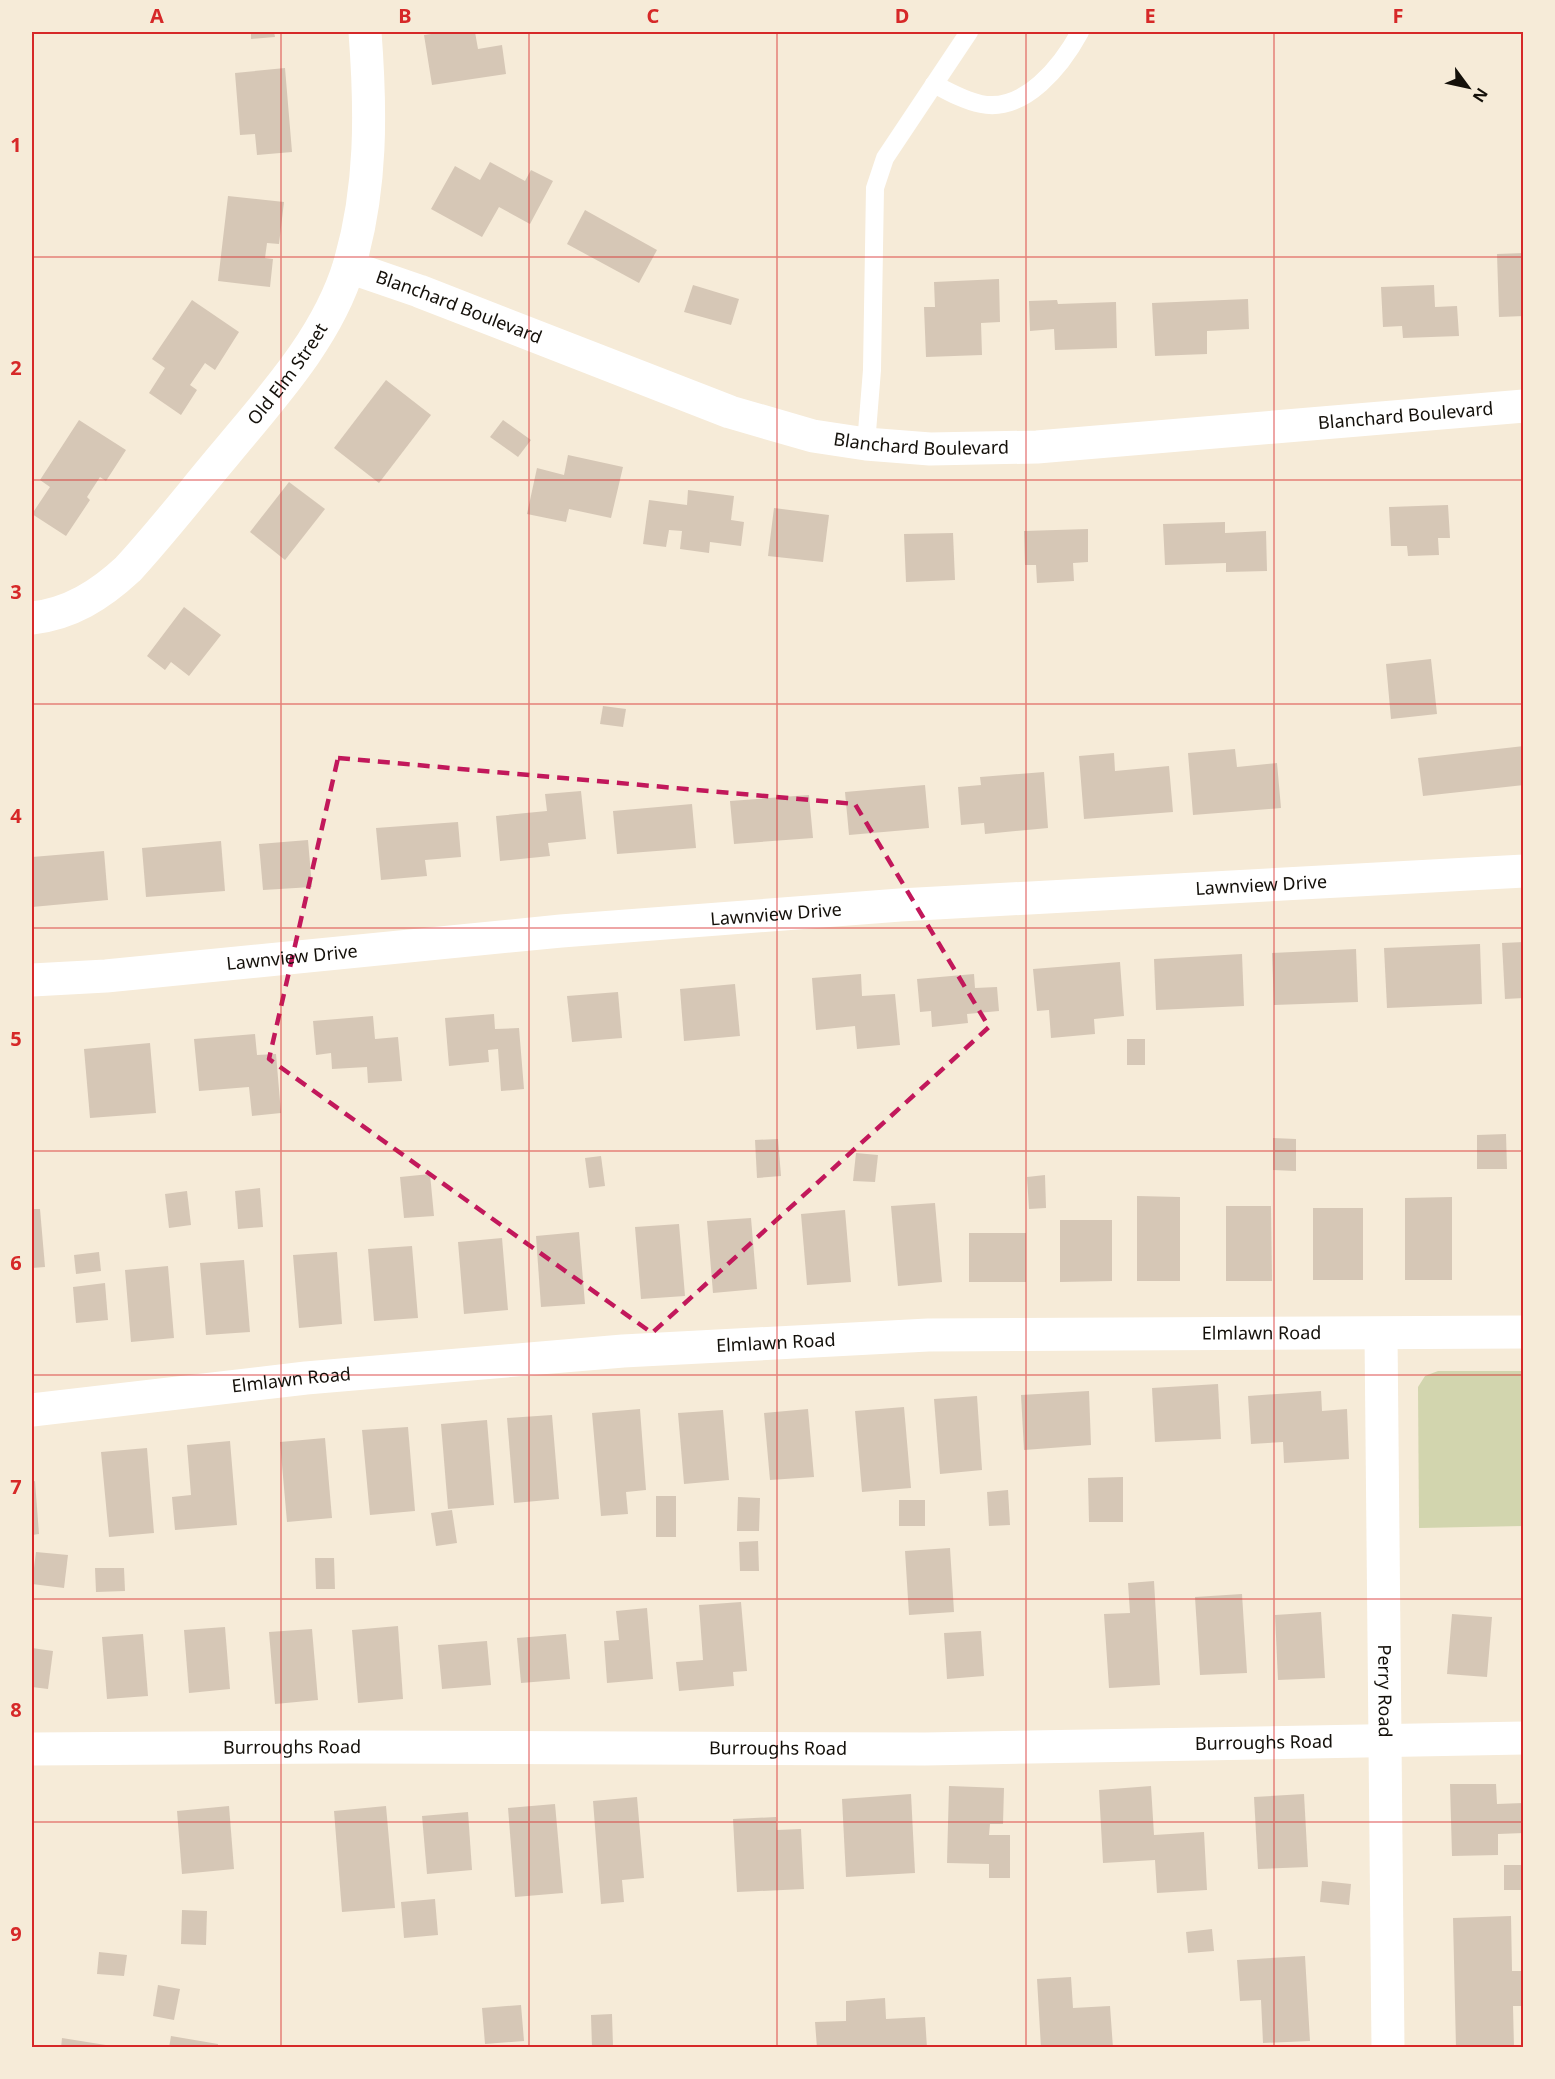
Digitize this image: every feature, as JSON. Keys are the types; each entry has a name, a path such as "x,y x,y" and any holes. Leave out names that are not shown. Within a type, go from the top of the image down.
{"street":[{"name":"Old Elm Street","path":"32,618 62,612 95,596 111,584 145,550 292,371 328,316 349,267 361,213 369,155 370,89 365,32"},
{"name":"Blanchard Boulevard","path":"349,267 419,291 729,412 813,436 866,444 930,449 1037,447 1524,406"},
{"name":"Lawnview Drive","path":"32,980 117,974 561,931 900,905 1524,870"},
{"name":"Elmlawn Road","path":"32,1410 306,1378 623,1350 928,1335 1524,1332"},
{"name":"Perry Road","path":"1381,1334 1388,2048"},
{"name":"Burroughs Road","path":"32,1749 351,1747 885,1749 1524,1738"}],"lane":[{"path":"866,444 872,370 875,188 885,158 969,32"},
{"path":"934,84 983,105 1014,100 1040,85 1064,57 1080,32"}],"highlighted area":[{"path":"338,758 855,804 989,1027 652,1333 269,1059"}],"green space":[{"path":"1438,1371 1523,1371 1523,1526 1419,1528 1418,1387 1425,1376"}],"building":[{"path":"251,32 274,32 275,37 251,39"},
{"path":"475,32 478,49 502,45 506,74 432,85 424,35"},
{"path":"285,68 292,152 257,155 255,134 240,135 235,73"},
{"path":"490,162 525,181 531,170 553,181 530,224 499,207 482,237 431,209 455,166 480,180"},
{"path":"228,196 284,202 279,244 267,243 265,258 273,259 270,287 218,281"},
{"path":"585,210 657,250 639,283 567,244"},
{"path":"1524,253 1524,316 1499,317 1497,254"},
{"path":"999,279 1000,322 981,323 982,355 926,357 924,307 935,307 934,282"},
{"path":"693,285 739,299 731,325 684,312"},
{"path":"1434,285 1435,307 1457,306 1459,336 1403,338 1402,326 1383,327 1381,287"},
{"path":"1248,299 1249,329 1207,331 1207,354 1155,356 1152,303"},
{"path":"192,300 239,332 215,370 205,363 190,385 197,390 181,415 149,393 165,368 152,359"},
{"path":"1057,300 1058,304 1116,302 1117,348 1055,350 1054,329 1030,331 1029,301"},
{"path":"386,380 431,415 379,483 334,448"},
{"path":"79,420 126,450 106,481 100,477 87,497 90,500 66,536 32,514 50,487 40,480"},
{"path":"503,420 531,440 518,457 490,437"},
{"path":"568,455 623,467 611,518 569,509 566,522 527,514 537,468 564,475"},
{"path":"289,482 325,509 285,560 250,532"},
{"path":"688,490 734,496 731,520 744,522 741,546 710,542 709,553 680,549 682,531 669,530 666,547 643,544 649,500 687,505"},
{"path":"1448,505 1450,538 1438,538 1439,555 1408,556 1407,546 1391,546 1389,507"},
{"path":"774,508 829,515 823,562 768,556"},
{"path":"1225,522 1225,533 1266,531 1267,571 1226,572 1226,563 1165,565 1163,524"},
{"path":"1088,529 1088,562 1073,563 1074,581 1037,583 1036,565 1025,565 1024,531"},
{"path":"953,533 955,580 906,582 904,534"},
{"path":"184,607 221,635 189,676 171,662 165,670 147,656"},
{"path":"1431,659 1437,714 1391,719 1386,664"},
{"path":"603,706 626,709 623,727 600,724"},
{"path":"1524,746 1524,785 1423,796 1418,758"},
{"path":"1235,749 1237,767 1277,763 1281,808 1193,815 1188,753"},
{"path":"1114,753 1115,771 1169,766 1173,812 1084,819 1079,756"},
{"path":"1044,772 1048,828 985,834 984,823 961,825 958,787 981,785 980,777"},
{"path":"925,785 929,828 849,835 845,792"},
{"path":"581,791 586,839 548,843 550,856 500,861 496,816 547,811 545,794"},
{"path":"809,795 813,838 734,844 730,801"},
{"path":"692,804 696,848 617,854 613,811"},
{"path":"458,822 461,857 425,860 427,876 381,880 376,828"},
{"path":"308,840 312,887 263,890 259,844"},
{"path":"221,841 225,891 146,897 142,848"},
{"path":"104,851 108,900 32,907 32,857"},
{"path":"1524,942 1524,998 1505,999 1502,943"},
{"path":"1480,944 1482,1004 1387,1008 1384,948"},
{"path":"1356,949 1358,1002 1274,1005 1272,953"},
{"path":"1242,954 1244,1006 1156,1010 1154,959"},
{"path":"1120,962 1124,1016 1094,1019 1095,1034 1051,1038 1049,1010 1037,1011 1033,969"},
{"path":"861,974 862,996 895,994 900,1045 857,1049 855,1026 816,1030 812,978"},
{"path":"974,974 975,988 997,987 999,1011 967,1014 968,1023 932,1027 931,1011 920,1012 917,979"},
{"path":"735,984 740,1036 684,1041 680,989"},
{"path":"618,992 622,1038 572,1042 567,996"},
{"path":"494,1014 495,1029 519,1028 524,1089 501,1091 498,1049 488,1050 489,1062 449,1066 445,1018"},
{"path":"373,1016 375,1039 398,1037 402,1081 368,1083 367,1067 332,1069 331,1053 316,1055 313,1021"},
{"path":"255,1034 257,1055 276,1054 281,1113 252,1116 249,1087 199,1091 194,1039"},
{"path":"1127,1039 1145,1039 1145,1065 1127,1065"},
{"path":"150,1043 156,1113 90,1118 84,1049"},
{"path":"1506,1134 1507,1169 1477,1169 1477,1135"},
{"path":"1273,1138 1296,1139 1296,1171 1273,1170"},
{"path":"778,1139 781,1176 757,1178 755,1140"},
{"path":"856,1153 878,1155 875,1182 853,1181"},
{"path":"601,1156 605,1186 589,1188 585,1158"},
{"path":"430,1174 434,1216 404,1218 400,1177"},
{"path":"1045,1175 1046,1208 1029,1209 1027,1177"},
{"path":"260,1188 263,1227 238,1229 235,1191"},
{"path":"187,1191 191,1225 169,1228 165,1194"},
{"path":"1137,1196 1180,1197 1180,1281 1137,1281"},
{"path":"1452,1197 1452,1280 1405,1280 1405,1198"},
{"path":"935,1203 942,1282 898,1286 891,1206"},
{"path":"1226,1206 1271,1206 1272,1281 1226,1281"},
{"path":"1313,1208 1363,1208 1363,1280 1313,1280"},
{"path":"32,1209 40,1209 45,1267 32,1268"},
{"path":"845,1210 851,1282 807,1285 801,1214"},
{"path":"751,1218 757,1289 713,1293 707,1221"},
{"path":"1060,1220 1112,1220 1112,1281 1060,1282"},
{"path":"679,1224 685,1296 641,1299 635,1227"},
{"path":"579,1232 585,1304 541,1307 536,1236"},
{"path":"969,1233 1026,1233 1026,1282 969,1282"},
{"path":"502,1238 508,1310 464,1314 458,1242"},
{"path":"412,1246 418,1318 374,1321 368,1249"},
{"path":"99,1252 101,1271 76,1274 74,1255"},
{"path":"337,1252 342,1324 299,1328 293,1255"},
{"path":"244,1260 250,1332 206,1335 200,1263"},
{"path":"168,1266 174,1338 131,1342 125,1270"},
{"path":"105,1283 108,1320 76,1323 73,1287"},
{"path":"1218,1384 1221,1439 1155,1442 1152,1388"},
{"path":"1089,1391 1091,1445 1024,1450 1021,1395"},
{"path":"1321,1391 1322,1411 1347,1409 1349,1459 1284,1463 1283,1442 1251,1444 1248,1396"},
{"path":"977,1396 982,1470 940,1474 934,1399"},
{"path":"904,1407 911,1488 862,1492 855,1411"},
{"path":"640,1409 646,1490 626,1492 628,1514 601,1516 592,1413"},
{"path":"808,1409 814,1477 770,1480 764,1413"},
{"path":"723,1410 729,1480 684,1484 678,1413"},
{"path":"552,1415 559,1499 514,1503 507,1418"},
{"path":"487,1420 494,1505 448,1509 441,1424"},
{"path":"408,1427 415,1511 370,1515 362,1430"},
{"path":"325,1438 332,1518 287,1522 280,1442"},
{"path":"230,1441 237,1525 175,1530 172,1497 191,1495 187,1445"},
{"path":"147,1448 154,1533 109,1537 101,1452"},
{"path":"1123,1477 1123,1522 1089,1522 1088,1478"},
{"path":"35,1481 39,1534 32,1535 32,1482"},
{"path":"1008,1490 1010,1525 989,1526 987,1492"},
{"path":"656,1496 676,1496 676,1537 656,1537"},
{"path":"738,1497 760,1498 759,1531 737,1531"},
{"path":"899,1500 925,1500 925,1526 899,1526"},
{"path":"452,1510 457,1543 436,1546 431,1513"},
{"path":"758,1541 759,1571 740,1571 739,1542"},
{"path":"950,1548 954,1612 909,1615 905,1551"},
{"path":"36,1552 68,1555 64,1588 32,1584"},
{"path":"315,1558 334,1558 335,1589 316,1589"},
{"path":"95,1568 124,1568 125,1591 96,1592"},
{"path":"1154,1581 1160,1685 1109,1688 1104,1614 1130,1613 1128,1583"},
{"path":"1242,1594 1247,1673 1200,1675 1195,1597"},
{"path":"741,1602 747,1671 733,1672 734,1686 679,1691 676,1662 703,1660 699,1605"},
{"path":"647,1608 653,1679 607,1683 604,1641 619,1640 616,1611"},
{"path":"1321,1612 1325,1678 1278,1680 1275,1615"},
{"path":"1452,1614 1492,1617 1487,1677 1447,1674"},
{"path":"398,1626 403,1699 358,1703 352,1630"},
{"path":"225,1627 230,1689 189,1693 184,1630"},
{"path":"312,1629 318,1700 275,1704 269,1632"},
{"path":"981,1631 984,1676 947,1679 944,1633"},
{"path":"143,1634 148,1696 107,1699 102,1637"},
{"path":"566,1634 570,1679 521,1683 517,1638"},
{"path":"487,1641 491,1685 442,1689 438,1645"},
{"path":"32,1648 53,1651 48,1689 32,1687"},
{"path":"1450,1784 1496,1784 1497,1804 1523,1803 1524,1833 1498,1834 1498,1855 1452,1856"},
{"path":"949,1786 1004,1788 1003,1824 990,1824 989,1835 1010,1835 1010,1878 989,1878 989,1864 947,1863"},
{"path":"1151,1786 1154,1835 1204,1832 1207,1890 1157,1893 1155,1860 1103,1863 1099,1790"},
{"path":"911,1794 915,1873 846,1877 842,1799"},
{"path":"1304,1794 1308,1867 1258,1869 1254,1797"},
{"path":"637,1797 644,1878 622,1880 624,1902 601,1904 593,1801"},
{"path":"555,1804 563,1893 515,1897 508,1808"},
{"path":"229,1806 234,1869 182,1874 177,1811"},
{"path":"386,1806 395,1908 342,1912 334,1811"},
{"path":"468,1812 472,1870 427,1874 422,1816"},
{"path":"776,1817 777,1830 801,1829 804,1889 737,1892 733,1819"},
{"path":"1504,1865 1524,1865 1524,1890 1504,1890"},
{"path":"1322,1881 1351,1884 1349,1905 1320,1902"},
{"path":"435,1899 438,1935 404,1938 401,1902"},
{"path":"182,1910 207,1911 206,1945 181,1944"},
{"path":"1511,1916 1512,1971 1524,1971 1524,2006 1513,2006 1514,2048 1456,2048 1453,1918"},
{"path":"1212,1929 1214,1951 1188,1953 1186,1932"},
{"path":"99,1952 127,1955 124,1976 97,1974"},
{"path":"1305,1956 1310,2041 1263,2043 1261,2000 1240,2001 1237,1960"},
{"path":"1071,1977 1073,2008 1110,2006 1113,2048 1041,2048 1037,1979"},
{"path":"158,1985 180,1989 174,2020 153,2016"},
{"path":"885,1998 886,2019 925,2017 927,2048 817,2048 815,2022 846,2021 846,2001"},
{"path":"521,2005 524,2041 485,2044 482,2008"},
{"path":"612,2014 613,2047 592,2048 591,2015"},
{"path":"171,2036 218,2044 218,2048 169,2048"},
{"path":"62,2038 112,2046 112,2048 61,2048"}]}
